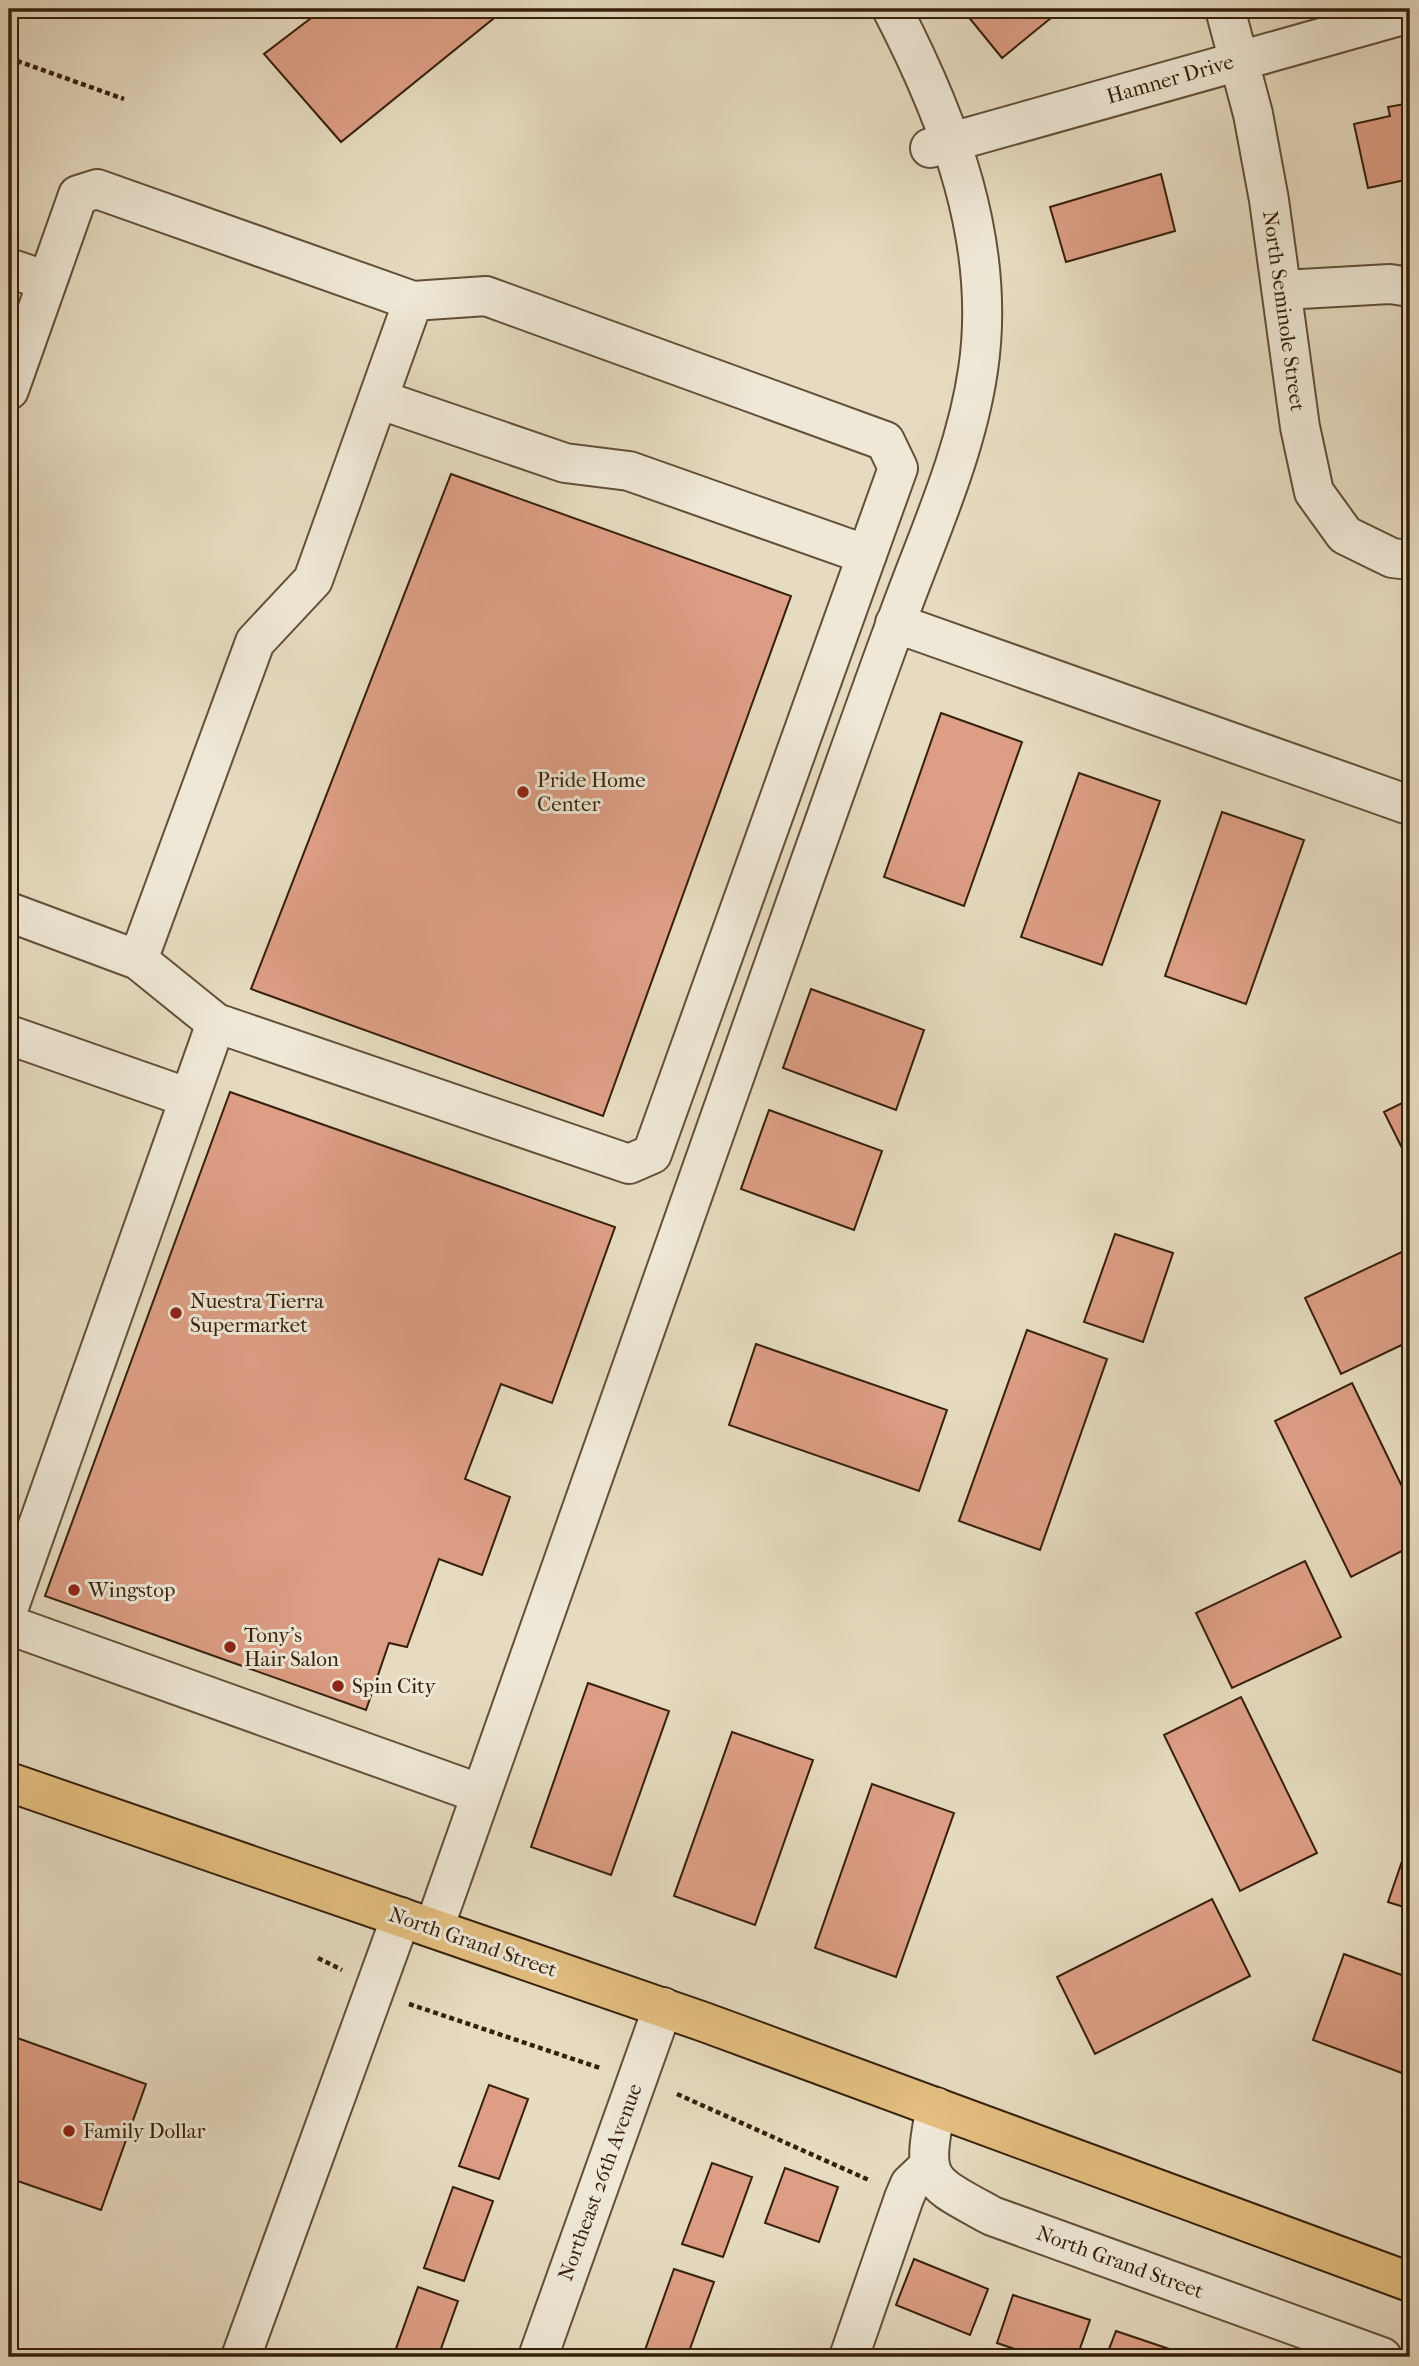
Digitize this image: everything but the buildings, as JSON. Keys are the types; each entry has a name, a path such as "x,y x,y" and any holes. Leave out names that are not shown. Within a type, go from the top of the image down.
{"main road":[{"name":"North Grand Street","path":"9,1782 663,2007 1410,2282"}],"street":[{"path":"241,2357 376,1987 417,1923 481,1794 895,623 953,471 978,371 982,317 974,224 941,145 927,78 892,9"},
{"name":"North Seminole Street","path":"1225,9 1240,59 1269,200 1300,427 1314,492 1345,535 1392,558 1410,560"},
{"name":"Hamner Drive","path":"941,145 1410,13"},
{"path":"9,390 78,195 97,189 413,301 486,296 885,441 898,468 652,1154 629,1164 216,1023 138,960 9,912"},
{"path":"9,268 47,281"},
{"path":"1283,290 1391,284 1410,287"},
{"path":"138,960 255,642 313,580 413,301"},
{"path":"378,399 565,463 629,471 867,555"},
{"path":"895,623 1406,804"},
{"path":"9,1607 216,1023"},
{"path":"9,1035 189,1098"},
{"path":"9,1625 481,1794"},
{"name":"Northeast 26th Avenue","path":"538,2357 663,2007"},
{"path":"849,2357 904,2198 910,2184 928,2167 928,2147 936,2107"},
{"name":"North Grand Street","path":"928,2167 942,2188 992,2216 1382,2357"}],"path":[{"path":"9,58 124,99"},
{"path":"318,1958 415,2007 600,2068"},
{"path":"677,2094 904,2198"}],"place":[{"name":"Pride Home Center","path":"523,792"},
{"name":"Nuestra Tierra Supermarket","path":"176,1313"},
{"name":"Wingstop","path":"74,1590"},
{"name":"Tony's Hair Salon","path":"230,1647"},
{"name":"Spin City","path":"338,1686"},
{"name":"Family Dollar","path":"69,2131"}]}
